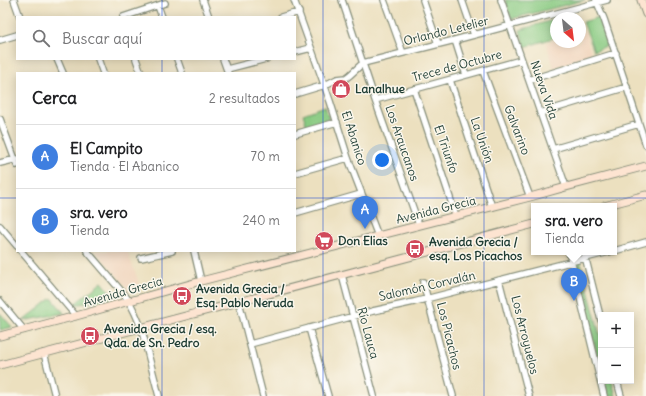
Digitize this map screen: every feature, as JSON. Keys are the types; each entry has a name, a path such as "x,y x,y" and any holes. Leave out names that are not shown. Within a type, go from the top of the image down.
{"main road":[{"path":"641,0 646,14"},
{"name":"Avenida Grecia","path":"0,336 201,282 292,254 419,226 646,166"},
{"path":"615,203 646,195"},
{"path":"0,365 531,225"}],"street":[{"path":"14,0 20,16"},
{"path":"203,0 209,16"},
{"name":"El Abanico","path":"294,0 325,85 348,158 378,236"},
{"name":"Los Araucanos","path":"342,0 419,226"},
{"path":"384,0 403,53"},
{"path":"423,0 438,44"},
{"path":"462,0 474,35"},
{"name":"Nueva Vida","path":"501,0 566,187"},
{"name":"Orlando Letelier","path":"296,94 325,85 337,79 342,79 348,76 363,63 510,26 596,1 607,0"},
{"path":"596,1 616,53 646,144"},
{"path":"126,16 165,3"},
{"path":"158,6 162,16"},
{"path":"285,16 299,12"},
{"path":"0,40 16,36"},
{"path":"455,40 463,70 466,75"},
{"path":"296,52 311,48"},
{"path":"529,80 616,53"},
{"path":"57,60 63,72"},
{"path":"98,60 103,72"},
{"path":"136,60 141,72"},
{"path":"177,60 182,72"},
{"path":"224,60 228,71 263,60"},
{"name":"Trece de Octubre","path":"375,100 521,60"},
{"name":"Galvarino","path":"483,71 530,197"},
{"name":"La Unión","path":"450,80 492,207"},
{"path":"540,113 627,87"},
{"name":"El Triunfo","path":"414,89 456,216"},
{"path":"0,119 16,162 0,164"},
{"path":"296,134 337,122"},
{"path":"553,149 639,124"},
{"path":"296,173 348,158"},
{"path":"296,213 362,194"},
{"path":"0,226 16,245"},
{"path":"617,250 646,242"},
{"path":"22,252 76,316"},
{"path":"88,252 129,301 141,328 159,396"},
{"path":"141,258 168,252"},
{"path":"194,252 201,282"},
{"path":"570,255 604,396"},
{"path":"584,255 599,312"},
{"name":"Salomón Corvalán","path":"250,344 373,310 414,302 571,262 584,255"},
{"name":"Río Lauca","path":"342,275 374,396"},
{"name":"Los Arroyuelos","path":"499,280 529,396"},
{"name":"Los Picachos","path":"423,282 453,396"},
{"path":"0,301 24,330"},
{"path":"239,302 263,396"},
{"path":"309,328 328,396"},
{"path":"44,353 55,396"},
{"path":"618,384 621,396"}],"shaded area":[{"path":"586,35 592,56 554,68 546,43 550,42 550,48 586,48"},
{"path":"97,252 127,252 141,288 130,291"}],"green space":[{"path":"505,0 585,0 511,19"},
{"path":"599,17 609,45 594,51 586,30 586,21"},
{"path":"550,21 550,39 525,47 520,30"},
{"path":"325,106 329,119 307,127 303,114"},
{"path":"571,255 579,255 598,328 598,359"},
{"path":"102,282 115,298 73,305"},
{"path":"52,298 64,313 23,321"},
{"path":"0,313 12,327 0,330"},
{"path":"605,384 613,384 616,396 608,396"}],"place":[{"name":"Lanalhue","path":"341,89"},
{"name":"El Campito","path":"365,229"},
{"name":"Don Elias","path":"324,241"},
{"name":"Avenida Grecia / esq. Los Picachos","path":"415,249"},
{"name":"Avenida Grecia / Esq. Pablo Neruda","path":"182,296"},
{"name":"sra. vero","path":"574,301"},
{"name":"Avenida Grecia / esq. Qda. de Sn. Pedro","path":"90,336"}]}
